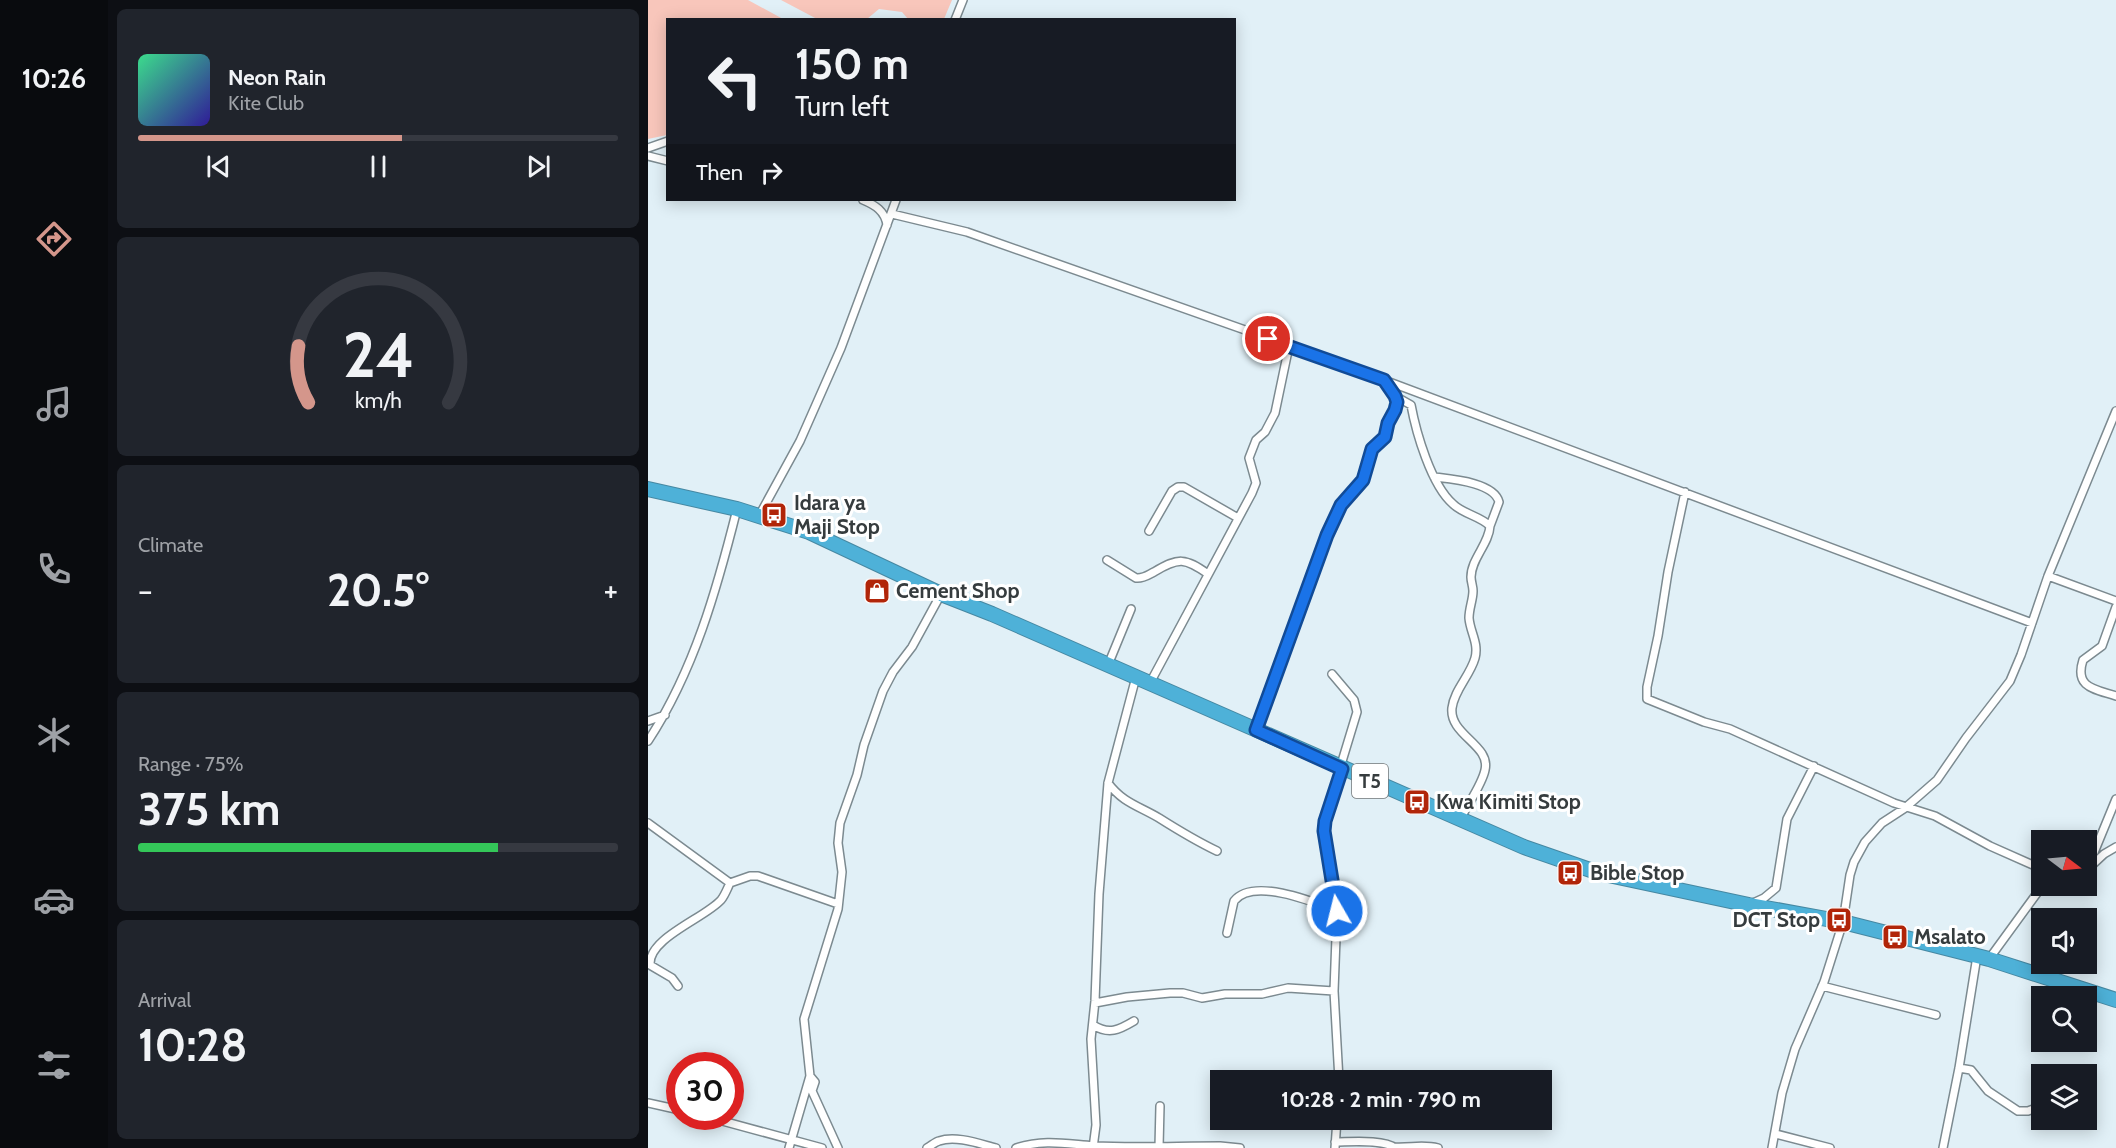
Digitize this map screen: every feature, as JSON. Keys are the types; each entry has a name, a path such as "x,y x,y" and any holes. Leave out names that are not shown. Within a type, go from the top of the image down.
{"highway":[{"name":"T5","path":"648,489 737,509 809,532 941,594 1524,847 1599,873 1749,905 1844,922 1983,957 2116,1000"}],"street":[{"path":"957,18 963,0"},
{"path":"648,148 666,142"},
{"path":"648,156 666,160"},
{"path":"865,201 880,210 886,219 887,227"},
{"path":"759,516 800,441 841,348 896,201"},
{"path":"892,214 967,232 1384,380 2032,623"},
{"path":"1150,683 1256,483 1249,458 1256,440 1265,432 1275,413 1289,346"},
{"path":"1384,380 1395,396 1411,405 1415,426 1434,477 1443,494 1452,503 1490,526"},
{"path":"1256,730 1327,535 1341,505 1363,480 1372,449 1385,437 1396,405 1395,396"},
{"path":"1772,1148 1782,1093 1792,1060 1822,986 1844,922 1850,875 1861,848 1882,823 1905,808 1937,780 1966,738 2005,689 2016,669 2048,576 2116,411"},
{"path":"1434,477 1464,480 1495,494 1498,502 1487,538 1472,570 1473,592 1469,622 1477,648 1470,671 1456,693 1452,714 1458,729 1484,757 1485,771 1460,820"},
{"path":"1149,531 1172,491 1178,487 1184,487 1238,518"},
{"path":"1685,492 1668,572 1647,687 1647,699 1704,722 1730,729 1905,808 1935,816 1990,846 2031,864"},
{"path":"648,741 666,715 702,631 724,562 737,509"},
{"path":"1107,560 1141,579 1170,563 1185,561 1191,562 1208,574"},
{"path":"2048,576 2116,601"},
{"path":"789,1148 810,1076 804,1018 835,922 842,872 838,834 864,745 888,681 912,647 941,594"},
{"path":"2116,607 2102,645 2083,660 2081,677 2089,687 2116,696"},
{"path":"1108,665 1131,609"},
{"path":"1332,674 1354,700 1357,708 1324,831 1337,911 1334,991 1338,1070"},
{"path":"1093,1147 1096,1125 1091,1047 1099,894 1108,783 1136,677"},
{"path":"648,721 666,715"},
{"path":"1749,905 1764,898 1776,888 1787,819 1814,766"},
{"path":"1108,783 1114,791 1133,806 1217,851"},
{"path":"2097,847 2116,799"},
{"path":"648,822 730,883"},
{"path":"2097,861 2116,847"},
{"path":"678,986 676,981 648,964 658,945 720,901 730,883 750,876 758,876 837,904"},
{"path":"1227,933 1234,901 1247,892 1276,892 1294,895 1337,911"},
{"path":"1943,1148 1983,957 2034,896"},
{"path":"1822,986 1936,1015"},
{"path":"1095,1003 1127,996 1170,993 1183,993 1202,998 1225,994 1262,994 1298,987 1334,991"},
{"path":"1093,1025 1114,1032 1134,1021"},
{"path":"1959,1068 1971,1070 1988,1091 2018,1111 2031,1110"},
{"path":"810,1076 815,1082 812,1090 817,1103 838,1148"},
{"path":"648,1103 666,1107"},
{"path":"1159,1147 1160,1106"},
{"path":"744,1126 822,1148"},
{"path":"1336,1130 1335,1145 1383,1143 1395,1147 1414,1148 1423,1145 1438,1148"},
{"path":"1776,1134 1830,1148"},
{"path":"927,1148 939,1141 949,1140 996,1148"},
{"path":"1016,1148 1031,1144 1058,1142 1093,1147 1240,1148"}],"shaded area":[{"path":"648,0 748,0 781,18 666,18 666,135 648,139"},
{"path":"781,0 952,0 944,18 907,18 902,12 879,9 868,18 815,18"}],"place":[{"name":"Idara ya Maji Stop","path":"774,515"},
{"name":"Cement Shop","path":"877,591"},
{"name":"Kwa Kimiti Stop","path":"1417,802"},
{"name":"Bible Stop","path":"1570,873"},
{"name":"DCT Stop","path":"1839,920"},
{"name":"Msalato","path":"1895,937"}],"route":[{"path":"1268,339 1384,380 1397,402 1385,437 1372,449 1363,480 1341,505 1327,535 1256,730 1342,769 1325,821 1324,831 1337,911"}]}
